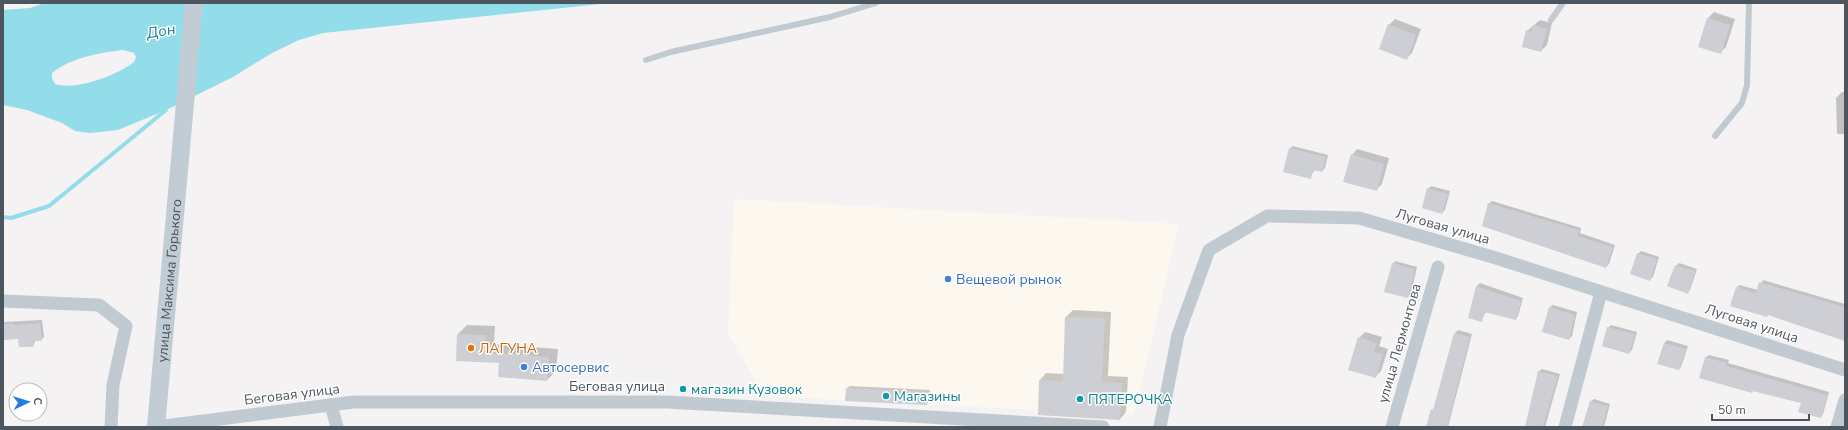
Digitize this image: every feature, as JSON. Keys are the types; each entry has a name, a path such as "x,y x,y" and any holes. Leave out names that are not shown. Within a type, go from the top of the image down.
{"main road":[{"name":"улица Максима Горького","path":"156,427 194,3"}],"street":[{"name":"Луговая улица","path":"1160,427 1178,335 1209,250 1267,216 1359,218 1496,258 1845,370"},
{"name":"улица Лермонтова","path":"1392,427 1438,267"},
{"path":"1565,427 1601,292"},
{"path":"3,301 99,305 126,326 113,385 111,427"},
{"path":"1837,427 1845,400"},
{"name":"Беговая улица","path":"156,427 354,402 667,402 1103,427"},
{"path":"331,405 337,427"}],"lane":[{"path":"646,60 671,52 830,17 876,3"},
{"path":"1551,20 1563,3"},
{"path":"1715,136 1742,103 1747,85 1749,3"}],"shaded area":[{"name":"Вещевой рынок","path":"734,199 1179,224 1134,415 765,396 728,334"}],"water":[{"name":"Дон","path":"45,3 610,3 323,33 299,40 272,53 233,77 166,110 118,130 90,133 75,131 62,123 27,110 3,105 3,10 30,8","holes":["123,50 134,53 136,57 134,62 127,67 107,77 85,84 63,86 55,84 52,78 52,73 77,59"]}],"building":[{"path":"1707,18 1730,25 1721,54 1698,47"},
{"path":"1388,24 1416,35 1407,60 1379,49"},
{"path":"1533,25 1547,29 1541,52 1522,47 1526,30 1532,32"},
{"path":"1289,148 1326,157 1322,172 1313,170 1311,179 1283,172"},
{"path":"1351,154 1384,164 1377,191 1343,182"},
{"path":"1427,188 1448,194 1442,214 1422,208"},
{"path":"1488,203 1579,230 1578,236 1613,247 1606,268 1482,226"},
{"path":"1637,253 1657,259 1650,281 1630,274"},
{"path":"1392,263 1415,269 1408,298 1384,292"},
{"path":"1675,265 1695,271 1688,294 1667,286"},
{"path":"1759,282 1845,307 1845,341 1768,315 1767,317 1730,306 1736,287 1756,293"},
{"path":"1476,286 1521,301 1516,320 1484,312 1482,322 1468,318"},
{"path":"1549,307 1575,315 1569,340 1542,332"},
{"path":"1065,317 1105,318 1102,382 1122,383 1120,420 1038,415 1039,380 1063,381"},
{"path":"13,323 13,325 40,323 42,341 34,341 33,347 19,347 18,339 3,340 3,324"},
{"path":"1607,327 1635,334 1629,354 1602,346"},
{"path":"1454,333 1470,337 1447,427 1426,427 1431,409 1433,410"},
{"path":"457,334 486,335 486,352 549,357 547,381 498,377 499,363 456,361"},
{"path":"1358,337 1377,343 1374,352 1383,354 1376,378 1348,370"},
{"path":"1664,343 1686,349 1679,370 1657,364"},
{"path":"1705,357 1727,363 1726,366 1827,395 1821,418 1798,412 1801,403 1753,391 1752,393 1699,378"},
{"path":"1538,371 1558,376 1543,427 1525,427"},
{"name":"Магазины","path":"846,388 928,392 927,405 845,401"},
{"path":"1590,401 1608,406 1602,427 1582,427"}],"waterway":[{"path":"3,217 11,218 49,206 166,110"}],"place":[{"name":"Вещевой рынок","path":"948,279"},
{"name":"ЛАГУНА","path":"471,348"},
{"name":"Автосервис","path":"524,367"},
{"name":"магазин Кузовок","path":"683,389"},
{"name":"Магазины","path":"886,396"},
{"name":"ПЯТЕРОЧКА","path":"1080,399"}]}
